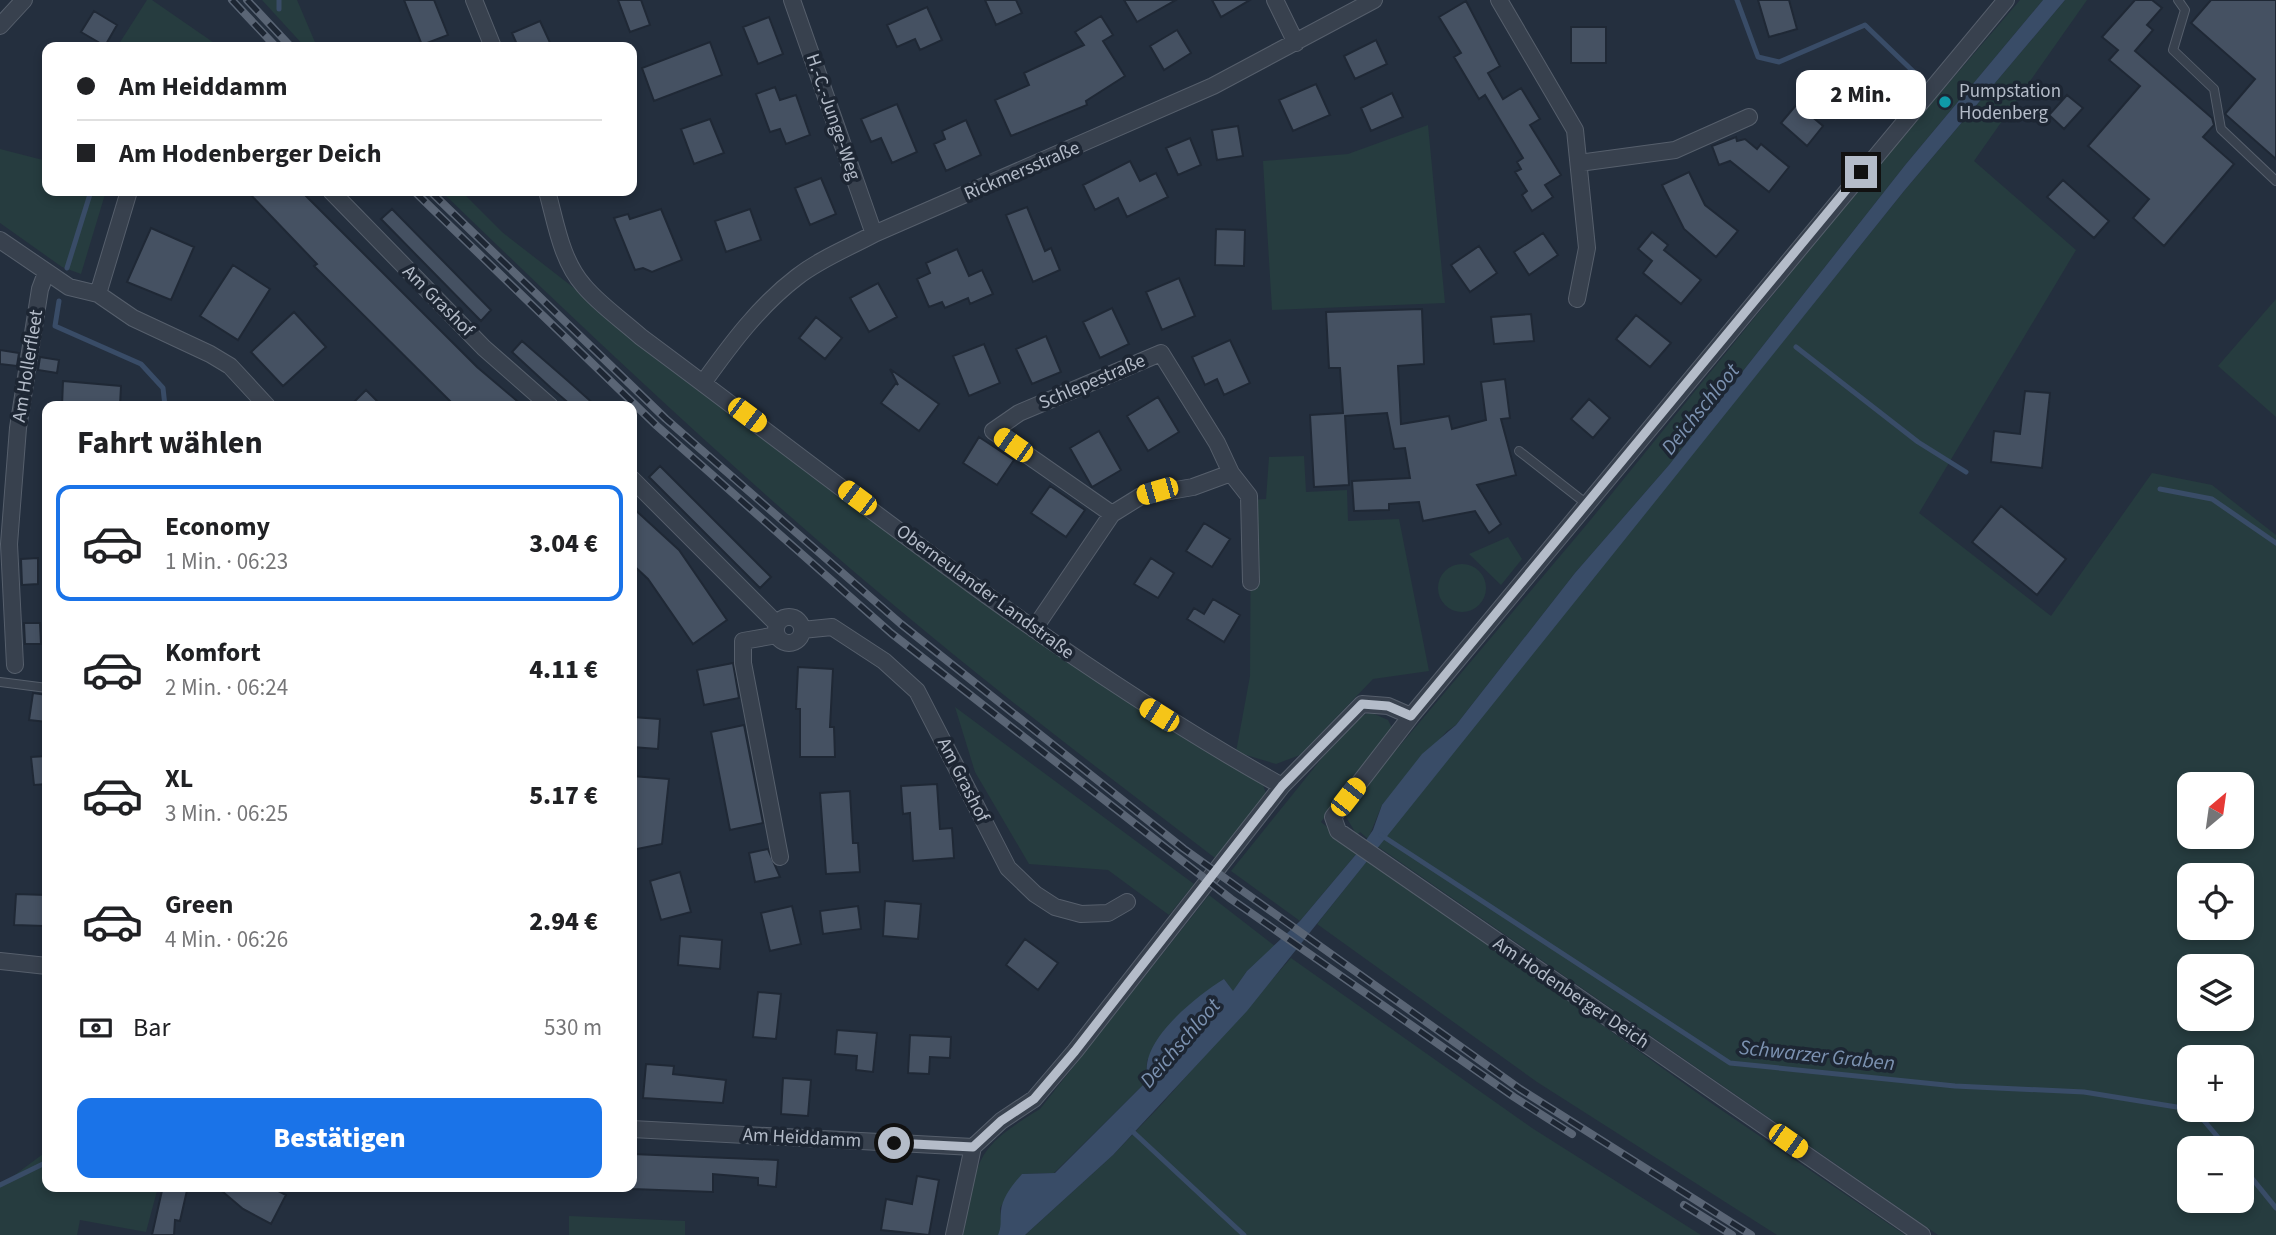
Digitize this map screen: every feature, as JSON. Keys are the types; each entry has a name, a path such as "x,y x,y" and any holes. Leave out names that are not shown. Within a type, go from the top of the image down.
{"street":[{"path":"6,14 24,0"},
{"path":"474,0 491,42"},
{"name":"H.-C.-Junge-Weg","path":"792,0 874,234"},
{"path":"1275,0 1296,43"},
{"name":"Rickmersstraße","path":"703,383 755,316 797,277 874,234 1213,86 1374,0"},
{"path":"1499,0 1575,130 1587,248 1577,299"},
{"name":"Am Hodenberger Deich","path":"1922,1235 1338,831 1333,817 1411,716 2006,0"},
{"path":"1579,163 1675,150 1749,117"},
{"path":"98,294 128,196"},
{"name":"Am Grashof","path":"336,196 484,348 544,401"},
{"name":"Oberneulander Landstraße","path":"548,196 563,250 584,287 641,337 1034,629 1140,703 1282,786"},
{"path":"0,240 69,287 98,294 133,317 230,366 262,401"},
{"name":"Am Hollerfleet","path":"15,665 4,543 18,428 40,289 46,273"},
{"name":"Schlepestraße","path":"1112,514 993,431 1019,413 1161,353 1217,443 1231,473 1249,496 1251,582"},
{"path":"1034,629 1112,514 1141,496 1193,488 1231,473"},
{"path":"637,484 777,630"},
{"name":"Am Grashof","path":"780,857 743,663 744,641 777,630 781,619 792,617 801,624 802,630 832,627 884,661 917,691 1008,868 1035,894 1055,907 1081,914 1108,913 1128,902"},
{"path":"954,1235 973,1147 1001,1121 1034,1099 1075,1051 1282,786 1362,704 1388,706 1411,716"},
{"path":"0,961 42,965"},
{"name":"Am Heiddamm","path":"637,1129 973,1147"}],"lane":[{"path":"2178,0 2185,10 2173,50 2214,89 2221,128 2276,181"},
{"path":"1519,451 1588,505"},
{"path":"0,682 42,687"}],"green space":[{"path":"147,0 152,0 213,42 120,42"},
{"path":"262,0 297,0 315,42 300,42"},
{"path":"2020,0 2043,0 1906,164 1669,465 1575,573 1456,725 1447,731 1382,805 1368,839 1360,832 1357,835 1346,817 1348,807 1588,523 1876,168"},
{"path":"2065,0 2087,0 1974,161 2076,250 1919,513 2051,616 2152,473 2212,485 2276,535 2276,1235 1938,1235 1377,846 1904,191"},
{"path":"1428,125 1445,303 1272,310 1263,161 1348,154"},
{"path":"0,149 42,160 42,196 104,196 81,274 62,267 0,223"},
{"path":"446,196 466,196 502,232 700,386 1262,782 1267,796 1215,858 931,636 805,529 621,362"},
{"path":"2276,299 2276,417 2218,366"},
{"path":"1304,456 1306,492 1347,490 1348,521 1399,519 1429,671 1373,679 1300,755 1276,764 1236,752 1250,676 1251,500 1266,499 1269,457"},
{"path":"1508,537 1522,559 1501,585 1469,554"},
{"path":"1462,564 1479,571 1486,588 1479,605 1462,612 1445,605 1438,588 1445,571"},
{"path":"955,707 1194,884 1169,915 1108,870 1029,864 975,772"},
{"path":"1370,712 1388,720 1392,728 1321,822 1358,852 1300,921 1231,871 1351,722"},
{"path":"1369,858 1714,1105 1905,1235 1777,1235 1537,1082 1317,924"},
{"path":"1209,895 1275,946 1247,971 1233,992 1224,979 1147,1060 1146,1082 1054,1173 1022,1174 1000,1208 1002,1228 998,1235 963,1235 976,1173 989,1148 1017,1123 1040,1109"},
{"path":"1291,958 1532,1128 1701,1235 1025,1235 1113,1155"},
{"path":"42,1155 42,1192 157,1192 146,1232 80,1220 77,1235 0,1235 0,1186"},
{"path":"569,1216 685,1221 685,1235 569,1235"}],"water":[{"name":"Deichschloot","path":"2043,0 2065,0 1904,191 1247,1011 1113,1155 1025,1235 998,1235 1003,1201 1022,1174 1055,1173 1146,1082 1147,1062 1152,1048 1179,1014 1224,979 1233,991 1247,971 1300,921 1358,852 1373,830 1382,805 1422,754 1456,725 1575,573 1669,465 1906,164"}],"building":[{"path":"404,0 434,0 448,35 430,42 421,42"},
{"path":"618,0 641,0 650,25 630,32"},
{"path":"985,0 1016,0 1022,13 996,25"},
{"path":"1124,0 1176,0 1137,22"},
{"path":"1212,0 1250,0 1221,17"},
{"path":"1758,0 1789,0 1797,29 1769,37"},
{"path":"2135,0 2152,0 2162,8 2147,25 2153,30 2135,51 2212,118 2214,125 2203,137 2234,164 2164,246 2133,218 2149,199 2088,146 2140,86 2109,60 2118,50 2102,37"},
{"path":"2211,0 2276,0 2276,159 2225,114 2255,79 2191,23"},
{"path":"1466,1 1500,66 1488,73 1503,99 1521,88 1540,119 1530,125 1561,175 1545,185 1553,197 1532,211 1522,195 1527,191 1515,172 1521,169 1517,162 1523,158 1485,95 1479,99 1454,57 1461,53 1439,17"},
{"path":"927,7 942,40 920,50 915,39 897,47 887,25"},
{"path":"94,11 117,25 107,42 98,42 81,32"},
{"path":"1101,16 1113,35 1103,41 1125,76 1086,101 1087,105 1011,136 995,100 1029,85 1024,73 1084,45 1075,32"},
{"path":"769,17 783,54 758,64 743,27"},
{"path":"540,21 550,42 516,42 512,33"},
{"path":"1571,27 1606,27 1606,63 1571,63"},
{"path":"1177,30 1191,53 1164,70 1150,46"},
{"path":"1376,40 1387,64 1355,79 1344,56"},
{"path":"710,42 722,75 654,101 642,68"},
{"path":"1316,84 1330,115 1293,131 1279,100"},
{"path":"775,87 780,100 796,95 810,135 786,144 780,129 770,132 756,94"},
{"path":"1392,93 1403,117 1371,131 1361,108"},
{"path":"2067,95 2083,108 2064,129 2049,115"},
{"path":"897,104 917,152 892,163 881,138 871,142 861,119"},
{"path":"1797,104 1823,126 1807,146 1781,123"},
{"path":"710,119 724,153 694,164 681,129"},
{"path":"966,120 981,155 946,171 934,144 945,139 942,131"},
{"path":"1238,126 1243,156 1217,160 1212,130"},
{"path":"1736,137 1737,141 1745,139 1757,149 1761,144 1789,167 1769,192 1730,161 1719,165 1712,146"},
{"path":"1190,138 1201,165 1178,175 1166,148"},
{"path":"1130,161 1140,181 1156,173 1168,197 1127,217 1118,198 1095,210 1083,185"},
{"path":"1689,172 1705,205 1738,231 1716,257 1684,229 1662,185"},
{"path":"821,178 836,214 810,225 795,188"},
{"path":"2063,180 2109,221 2094,238 2047,197"},
{"path":"252,196 306,196 477,367 517,401 450,401 314,266 317,264"},
{"path":"1027,207 1045,251 1051,248 1060,270 1033,282 1006,215"},
{"path":"392,209 491,310 481,321 381,219"},
{"path":"661,209 682,260 652,272 643,268 635,270 614,218 628,214 630,219"},
{"path":"750,209 761,240 726,252 715,221"},
{"path":"151,228 194,247 171,300 127,282"},
{"path":"1216,229 1245,230 1244,266 1215,265"},
{"path":"1652,232 1668,245 1664,250 1701,280 1681,304 1643,273 1652,261 1638,249"},
{"path":"1543,233 1558,255 1529,275 1514,252"},
{"path":"1479,246 1497,273 1470,292 1451,265"},
{"path":"957,249 969,276 982,270 993,294 970,304 968,298 945,308 942,302 929,307 917,279 930,273 926,263"},
{"path":"233,265 270,289 238,340 200,316"},
{"path":"1179,278 1195,316 1162,330 1146,292"},
{"path":"878,283 897,317 869,332 850,298"},
{"path":"1112,308 1129,344 1100,358 1083,322"},
{"path":"1422,309 1424,364 1398,366 1401,424 1449,416 1452,429 1486,420 1481,382 1505,379 1510,418 1501,419 1516,475 1477,485 1501,524 1489,533 1475,511 1423,521 1419,502 1389,504 1389,510 1354,511 1352,481 1410,478 1405,448 1394,449 1387,413 1345,416 1349,485 1314,487 1310,415 1343,413 1340,368 1329,368 1326,312"},
{"path":"294,312 326,347 283,386 251,352"},
{"path":"1531,314 1534,341 1494,344 1491,317"},
{"path":"1636,315 1671,343 1650,367 1616,339"},
{"path":"816,317 842,338 825,359 799,338"},
{"path":"1046,336 1061,372 1032,384 1016,349"},
{"path":"1230,340 1250,383 1224,395 1217,379 1205,385 1192,357"},
{"path":"522,341 590,401 566,401 512,352"},
{"path":"984,344 1000,383 969,396 953,356"},
{"path":"0,350 19,353 17,366 0,364"},
{"path":"40,357 59,360 57,373 38,370"},
{"path":"890,369 939,404 919,431 881,403 896,383 898,385"},
{"path":"63,381 121,386 120,401 62,401"},
{"path":"366,390 377,401 355,401"},
{"path":"2025,391 2050,393 2042,468 1991,462 1994,431 2020,434"},
{"path":"1158,397 1179,432 1148,451 1127,416"},
{"path":"1589,399 1610,418 1593,438 1571,419"},
{"path":"1099,431 1121,470 1092,487 1070,448"},
{"path":"979,437 1014,460 997,485 963,463"},
{"path":"660,466 771,577 760,588 649,477"},
{"path":"1050,486 1085,510 1066,537 1031,513"},
{"path":"2001,506 2066,559 2037,595 1972,542"},
{"path":"637,512 679,550 727,620 693,644 648,579 637,569"},
{"path":"1204,523 1230,539 1212,567 1186,551"},
{"path":"38,558 38,584 22,585 21,559"},
{"path":"1151,558 1174,573 1158,598 1134,584"},
{"path":"1213,599 1240,615 1224,642 1187,619 1194,608 1204,614"},
{"path":"24,623 40,623 41,644 25,644"},
{"path":"733,663 739,698 704,705 697,670"},
{"path":"798,667 833,669 830,727 834,727 835,757 800,757 800,709 796,709"},
{"path":"33,693 42,694 42,721 29,720"},
{"path":"637,717 660,719 658,749 637,747"},
{"path":"744,725 763,823 730,830 711,732"},
{"path":"42,756 42,784 34,785 31,757"},
{"path":"637,776 669,779 662,844 637,849"},
{"path":"937,784 940,829 952,828 954,858 913,861 910,813 903,814 901,786"},
{"path":"850,791 853,843 858,843 860,872 826,874 820,793"},
{"path":"768,849 780,877 755,882 749,853"},
{"path":"680,872 691,912 661,920 650,881"},
{"path":"16,894 42,895 42,926 14,925"},
{"path":"885,901 921,904 918,939 883,936"},
{"path":"792,906 801,944 770,951 761,913"},
{"path":"858,906 861,929 823,934 820,911"},
{"path":"680,936 722,940 720,969 678,965"},
{"path":"1025,939 1058,963 1038,990 1006,965"},
{"path":"758,992 781,994 776,1039 753,1037"},
{"path":"837,1030 877,1033 873,1072 856,1070 857,1056 835,1054"},
{"path":"910,1035 951,1037 950,1058 930,1057 929,1074 908,1073"},
{"path":"646,1064 674,1066 673,1074 726,1080 723,1103 643,1098"},
{"path":"783,1078 811,1080 808,1116 781,1114"},
{"path":"637,1154 778,1160 776,1187 758,1185 758,1178 713,1174 713,1192 637,1189"},
{"path":"917,1176 939,1180 929,1235 881,1230 886,1199 912,1204"},
{"path":"162,1192 187,1192 180,1221 175,1220 174,1235 152,1235"},
{"path":"223,1192 280,1192 286,1195 271,1224 243,1209"}],"waterway":[{"path":"279,0 279,9"},
{"path":"1737,0 1758,57 1779,62 1865,25 1919,77"},
{"path":"67,268 89,196"},
{"path":"59,301 55,326 141,364 163,388 164,401"},
{"path":"1796,347 1918,442 1966,472"},
{"path":"2160,489 2212,499 2276,543"},
{"name":"Schwarzer Graben","path":"1381,835 1730,1063 1955,1086 2084,1092 2177,1107"},
{"name":"Schwarzer Graben","path":"2205,1122 2217,1136"},
{"path":"1131,1130 1244,1235"},
{"path":"0,1185 42,1164"},
{"name":"Schwarzer Graben","path":"2254,1181 2276,1208"}],"railway":[{"path":"232,0 271,42"},
{"path":"247,0 286,42"},
{"path":"419,196 631,401"},
{"path":"435,196 666,419 901,624 1184,849 1520,1089 1751,1235"},
{"path":"637,407 891,633 1231,899 1514,1097 1572,1134"},
{"path":"1684,1205 1732,1235"}],"place":[{"name":"Pumpstation Hodenberg","path":"1945,102"}],"route":[{"path":"894,1143 973,1147 1001,1121 1034,1099 1075,1051 1282,786 1362,704 1388,706 1411,716 1743,318 1861,172"}]}
